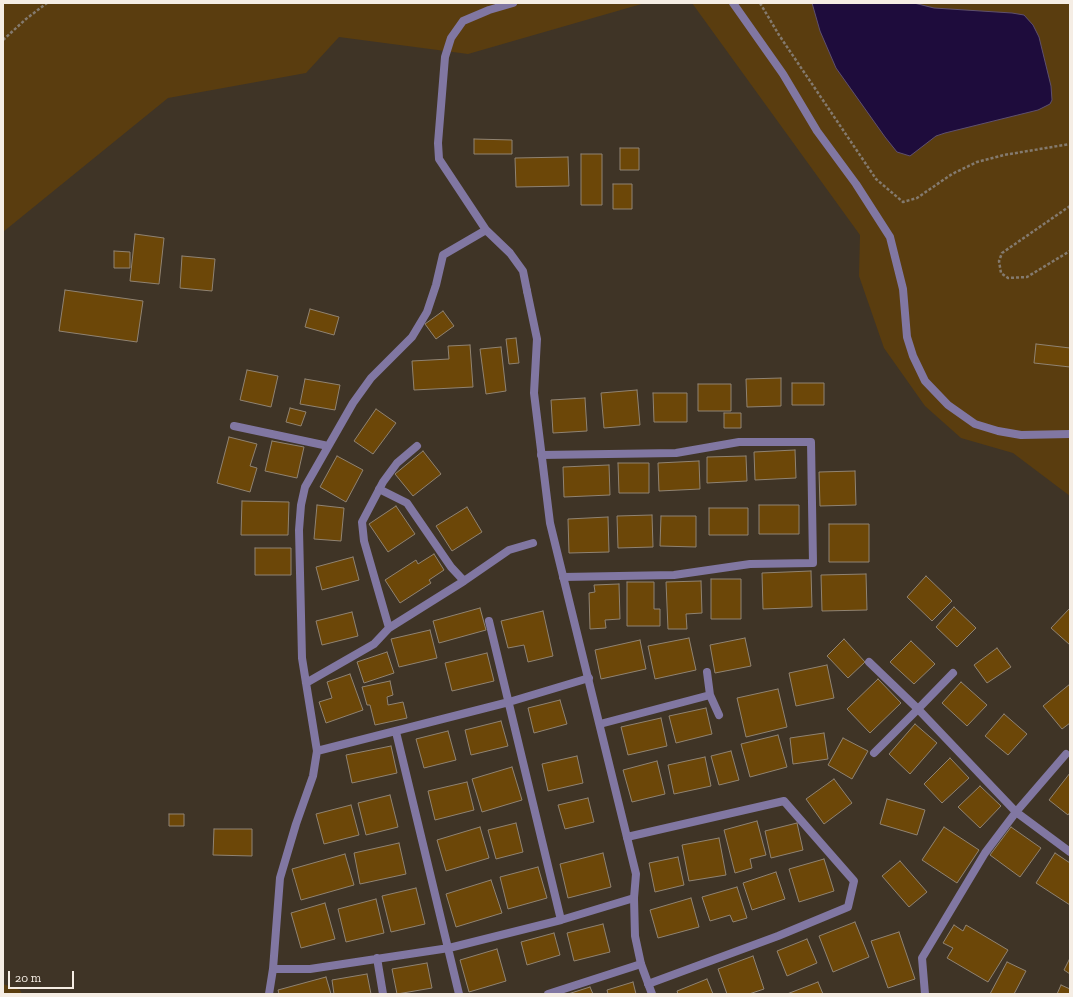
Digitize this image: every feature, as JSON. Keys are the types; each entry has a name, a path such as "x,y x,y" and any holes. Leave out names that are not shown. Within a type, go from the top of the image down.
{"street":[{"path":"513,3 489,10 463,21 451,38 445,57 438,143 439,159 486,230 510,253 523,271 536,339 534,393 550,523 636,874 634,898 635,936 641,964 652,994"},
{"path":"733,3 783,74 817,131 856,184 890,237 903,289 907,337 913,356 924,381 948,405 975,424 1021,436 1070,434"},
{"path":"269,994 273,969 280,878 296,824 314,776 317,751 302,658 299,530 301,505 305,487 353,403 371,378 412,337 427,312 436,285 442,255 486,230"},
{"path":"234,426 328,446"},
{"path":"541,454 676,453 739,442 811,442 813,563 750,564 674,575 563,577"},
{"path":"389,628 364,541 362,522 379,489 397,463 417,446"},
{"path":"379,489 407,503 451,567 464,581"},
{"path":"306,683 374,644 389,628 510,550 533,543"},
{"path":"489,622 561,920"},
{"path":"870,662 918,709 1016,812 1070,852"},
{"path":"707,672 710,695 719,715"},
{"path":"874,753 952,673"},
{"path":"317,751 396,732 508,702 589,678"},
{"path":"600,724 710,695"},
{"path":"396,732 459,994"},
{"path":"925,994 922,958 985,853 1016,812 1066,754"},
{"path":"627,838 784,801 854,881 848,907 778,936 648,984"},
{"path":"273,969 310,969 449,948 561,920 634,898"},
{"path":"377,958 383,994"},
{"path":"548,994 641,964"}],"path":[{"path":"3,40 26,19 47,3"},
{"path":"760,3 779,35 876,179 903,202 917,198 952,174 977,162 1004,155 1070,144"},
{"path":"1070,206 1002,254 999,261 1001,273 1008,278 1027,277 1070,250"}],"shaded area":[{"path":"3,3 645,3 468,54 339,37 306,73 168,98 3,232"},
{"path":"692,3 1070,3 1070,496 1013,453 961,438 925,406 884,348 859,276 860,235"},
{"path":"812,3 914,3 934,8 1024,15 1033,25 1039,37 1051,86 1052,100 1050,104 1038,110 936,136 910,156 897,152 836,68 820,31"},
{"path":"3,984 20,990 22,994 3,994"}],"building":[{"path":"474,139 512,140 512,154 474,154"},
{"path":"620,148 639,148 639,170 620,170"},
{"path":"581,154 602,154 602,205 581,205"},
{"path":"568,157 569,186 516,187 515,158"},
{"path":"613,184 632,184 632,209 613,209"},
{"path":"135,234 164,238 159,284 130,281"},
{"path":"114,251 130,252 130,268 114,268"},
{"path":"182,256 215,259 212,291 180,288"},
{"path":"65,290 143,301 137,342 59,331"},
{"path":"310,309 339,317 334,335 305,327"},
{"path":"443,311 454,326 436,339 425,324"},
{"path":"516,338 519,363 509,364 506,339"},
{"path":"1036,344 1070,348 1070,367 1034,363"},
{"path":"470,345 473,387 414,390 412,361 449,359 448,346"},
{"path":"501,347 506,391 486,394 480,349"},
{"path":"247,370 278,376 271,407 240,400"},
{"path":"781,378 781,406 747,407 746,379"},
{"path":"305,379 340,385 335,410 300,404"},
{"path":"792,383 824,383 824,405 792,405"},
{"path":"698,384 731,384 731,411 698,411"},
{"path":"637,390 640,425 604,428 601,393"},
{"path":"653,393 687,393 687,422 654,422"},
{"path":"585,398 587,431 553,433 551,400"},
{"path":"290,408 306,412 301,426 286,422"},
{"path":"376,409 396,423 373,454 354,441"},
{"path":"724,413 741,413 741,428 724,428"},
{"path":"229,437 257,444 250,466 257,468 250,492 217,483"},
{"path":"272,441 304,447 297,478 265,471"},
{"path":"795,450 796,478 755,480 754,452"},
{"path":"423,451 441,474 413,496 395,474"},
{"path":"337,456 363,470 346,502 320,487"},
{"path":"746,456 747,481 707,483 707,457"},
{"path":"699,461 700,489 659,491 658,463"},
{"path":"618,463 649,463 649,493 619,493"},
{"path":"609,465 610,495 564,497 563,467"},
{"path":"855,471 856,505 820,506 819,472"},
{"path":"242,501 289,502 288,535 241,535"},
{"path":"317,505 344,508 341,541 314,539"},
{"path":"759,505 799,505 799,534 759,534"},
{"path":"396,506 415,534 388,552 369,524"},
{"path":"467,507 482,532 452,551 436,526"},
{"path":"709,508 748,508 748,535 709,535"},
{"path":"652,515 653,547 618,548 617,516"},
{"path":"661,516 696,516 696,547 660,546"},
{"path":"608,517 609,552 569,553 568,519"},
{"path":"829,524 869,524 869,562 829,562"},
{"path":"255,548 291,548 291,575 255,575"},
{"path":"434,554 444,570 429,580 431,583 400,603 385,580 416,560 418,564"},
{"path":"353,557 359,580 322,590 316,567"},
{"path":"811,571 812,607 763,609 762,573"},
{"path":"866,574 867,610 822,611 821,575"},
{"path":"926,576 952,601 932,621 907,597"},
{"path":"711,579 741,579 741,619 711,619"},
{"path":"701,581 702,613 686,614 687,629 668,629 666,582"},
{"path":"627,582 654,582 654,609 660,609 660,626 627,626"},
{"path":"619,584 620,619 605,620 606,628 590,629 589,593 595,592 594,585"},
{"path":"954,607 976,628 957,647 936,627"},
{"path":"480,608 486,630 439,643 433,621"},
{"path":"1070,608 1070,645 1051,628"},
{"path":"543,611 553,656 528,662 524,645 508,648 501,621"},
{"path":"352,612 358,636 322,645 316,621"},
{"path":"430,630 437,658 399,667 391,639"},
{"path":"689,638 696,670 655,679 648,646"},
{"path":"745,638 751,666 715,673 710,645"},
{"path":"844,639 865,662 848,678 827,656"},
{"path":"640,640 646,669 601,679 595,650"},
{"path":"911,641 935,664 914,684 890,662"},
{"path":"997,648 1011,667 987,683 974,665"},
{"path":"387,652 394,673 364,683 357,662"},
{"path":"487,653 494,681 452,691 445,663"},
{"path":"827,665 834,698 796,706 789,673"},
{"path":"350,674 363,710 326,723 319,702 332,698 327,682"},
{"path":"878,679 901,703 870,733 847,709"},
{"path":"390,681 393,695 387,697 388,705 403,702 407,718 375,725 370,705 367,705 362,687"},
{"path":"961,682 987,705 967,726 942,703"},
{"path":"1070,684 1070,723 1062,729 1043,706"},
{"path":"778,689 787,727 746,737 737,698"},
{"path":"560,700 567,724 534,733 528,708"},
{"path":"706,708 712,734 676,743 669,716"},
{"path":"1004,714 1027,734 1008,755 985,736"},
{"path":"661,718 667,746 628,755 621,727"},
{"path":"501,721 508,746 471,755 465,730"},
{"path":"915,724 937,743 910,774 889,754"},
{"path":"448,731 456,760 424,768 416,739"},
{"path":"824,733 828,759 793,764 790,738"},
{"path":"778,735 787,767 750,777 741,744"},
{"path":"843,738 868,751 852,779 828,765"},
{"path":"391,746 397,773 352,783 346,755"},
{"path":"731,751 739,780 719,785 711,756"},
{"path":"577,756 583,783 548,791 542,764"},
{"path":"705,757 711,786 674,794 668,765"},
{"path":"950,758 969,778 942,803 924,784"},
{"path":"657,761 665,794 632,802 623,770"},
{"path":"512,767 522,800 482,812 472,779"},
{"path":"1070,773 1070,812 1068,815 1049,800"},
{"path":"834,779 852,803 824,824 806,799"},
{"path":"467,782 474,810 435,820 428,791"},
{"path":"980,786 1001,806 980,828 958,807"},
{"path":"390,795 398,827 366,835 358,803"},
{"path":"588,798 594,822 565,829 558,805"},
{"path":"887,799 925,810 917,835 880,824"},
{"path":"351,805 359,835 324,844 316,814"},
{"path":"169,814 184,814 184,826 169,826"},
{"path":"757,821 766,855 750,859 752,868 735,873 724,830"},
{"path":"516,823 523,852 496,859 488,830"},
{"path":"797,823 803,850 771,858 765,831"},
{"path":"480,827 489,858 446,871 437,840"},
{"path":"944,827 979,850 957,883 922,860"},
{"path":"1011,827 1041,848 1020,877 990,855"},
{"path":"214,829 252,829 252,856 213,855"},
{"path":"719,838 726,875 689,881 682,845"},
{"path":"399,843 406,874 360,884 354,853"},
{"path":"603,853 611,887 568,898 560,864"},
{"path":"1055,853 1070,863 1070,905 1036,883"},
{"path":"345,854 354,885 301,900 292,869"},
{"path":"678,857 684,885 655,892 649,863"},
{"path":"824,859 834,891 799,902 789,869"},
{"path":"900,861 927,892 909,907 882,876"},
{"path":"538,867 547,898 508,909 500,877"},
{"path":"776,872 785,899 752,910 743,883"},
{"path":"491,880 502,913 456,927 446,894"},
{"path":"737,887 747,918 733,922 730,915 710,921 702,897"},
{"path":"416,888 425,924 391,932 382,896"},
{"path":"691,898 699,927 658,938 650,910"},
{"path":"376,899 384,933 346,942 338,909"},
{"path":"325,903 335,939 301,948 291,913"},
{"path":"855,922 869,957 833,972 819,936"},
{"path":"603,924 610,952 574,961 567,933"},
{"path":"954,925 963,931 966,925 1008,950 988,982 947,958 953,948 943,943"},
{"path":"899,932 915,979 888,988 871,941"},
{"path":"554,933 560,955 527,965 521,942"},
{"path":"807,939 817,963 787,976 777,951"},
{"path":"497,949 506,981 469,992 460,960"},
{"path":"753,956 764,989 749,994 727,994 718,969"},
{"path":"1070,958 1070,974 1064,970"},
{"path":"1007,962 1026,971 1014,994 990,994"},
{"path":"427,963 432,988 397,994 392,969"},
{"path":"367,974 371,994 334,994 332,980"},
{"path":"326,977 331,994 279,994 278,990"},
{"path":"707,979 713,994 678,994 677,991"},
{"path":"633,982 636,994 608,994 607,990"},
{"path":"818,982 823,994 787,994"},
{"path":"1061,985 1070,989 1070,994 1057,994"},
{"path":"590,987 593,994 568,994"}]}
